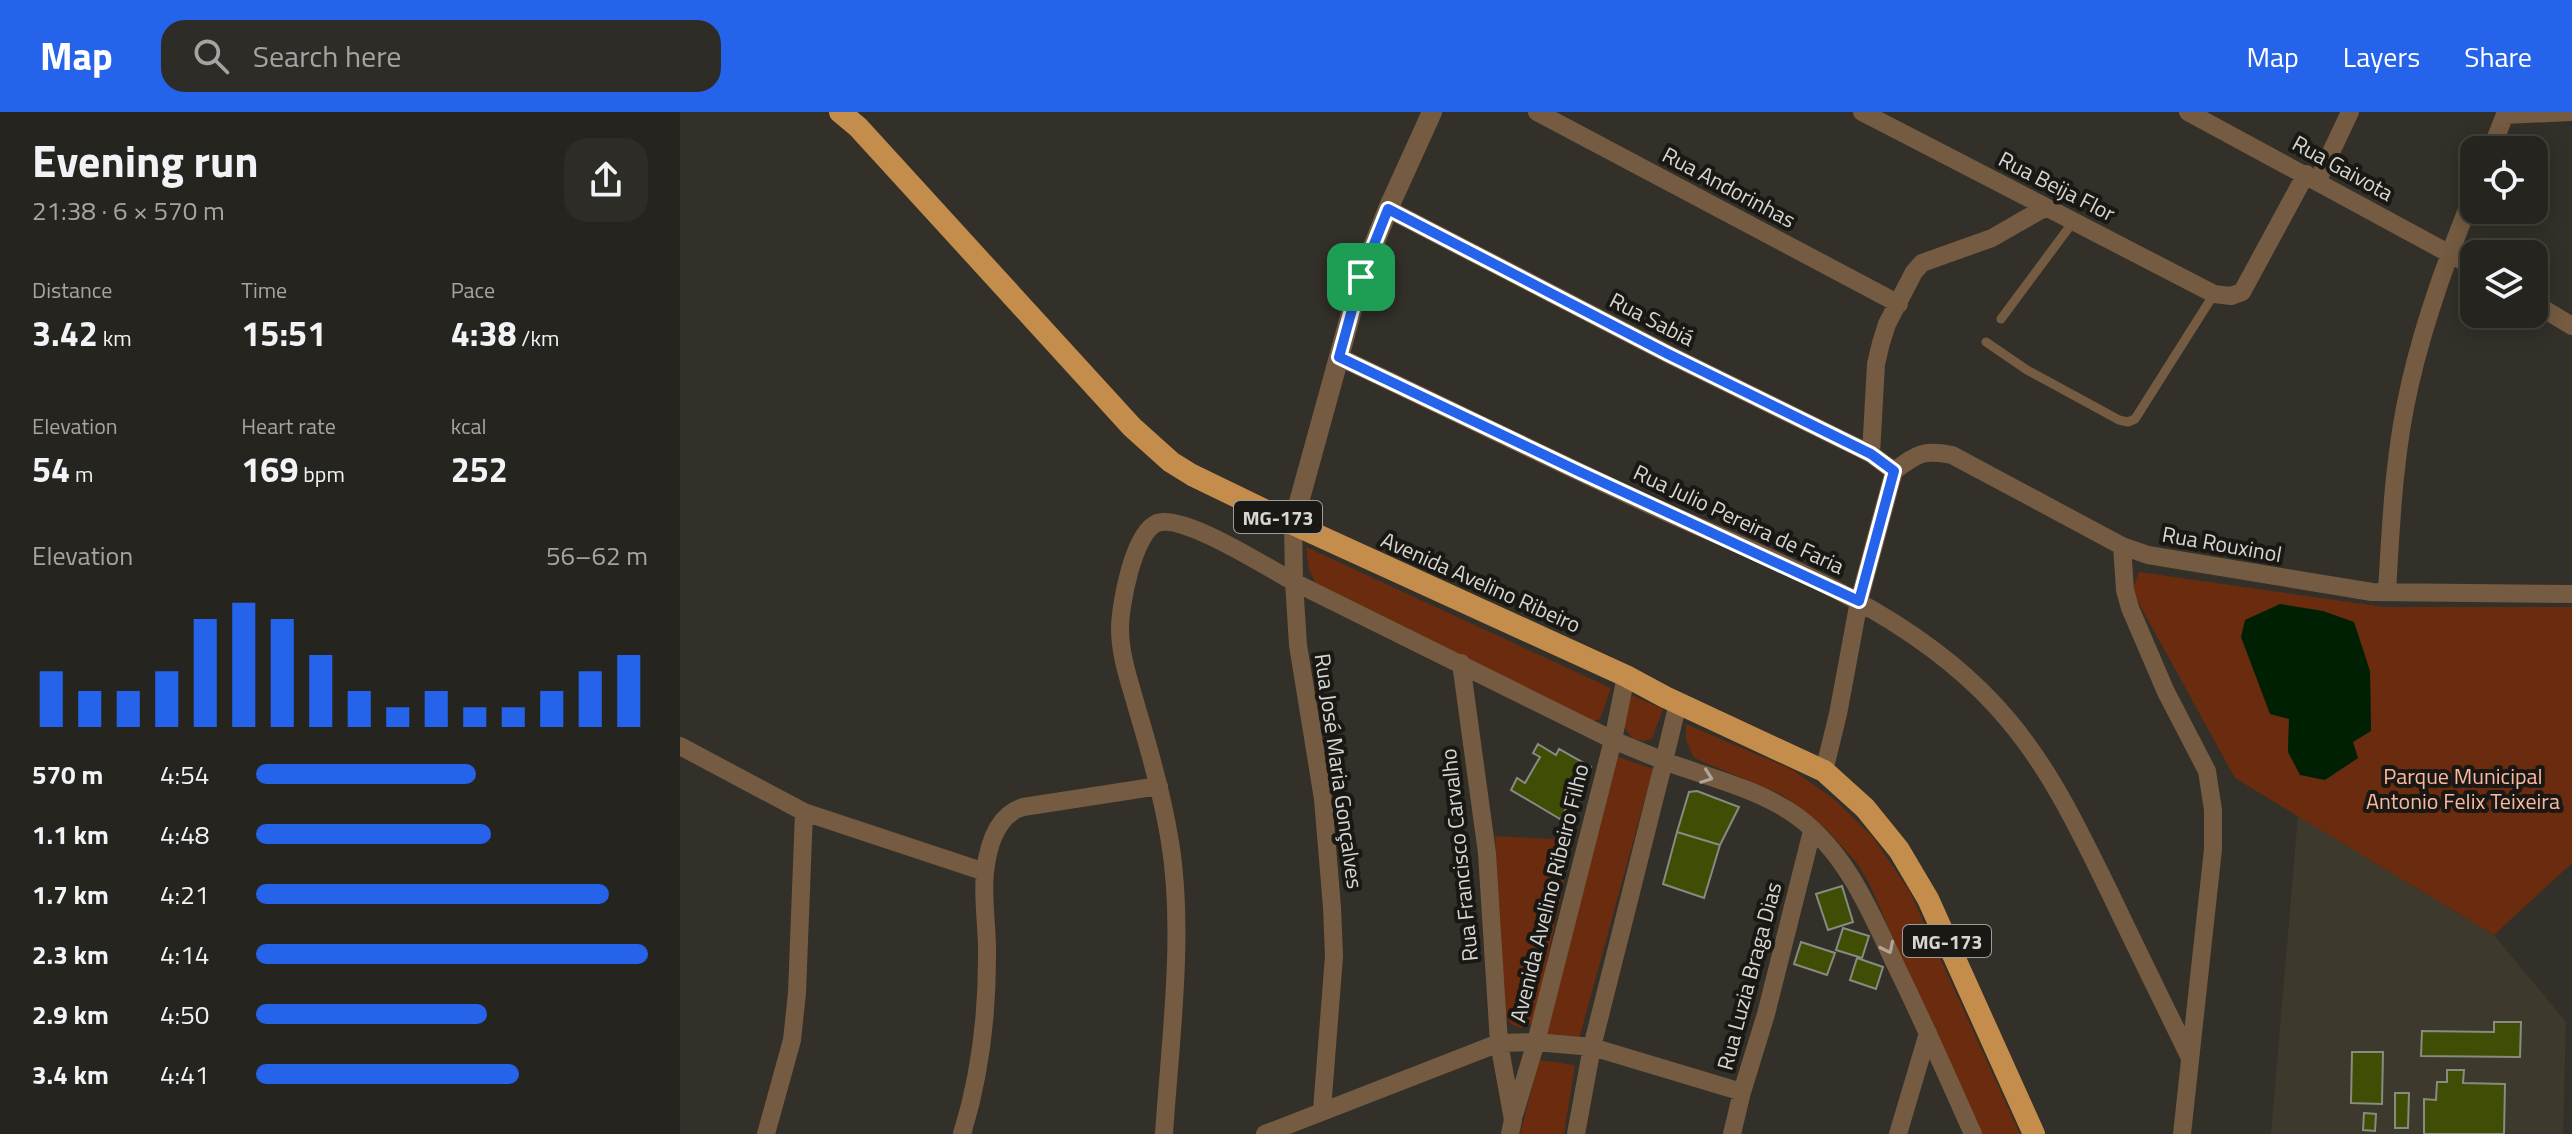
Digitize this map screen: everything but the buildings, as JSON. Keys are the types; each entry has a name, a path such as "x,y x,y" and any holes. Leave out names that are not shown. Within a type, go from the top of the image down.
{"highway":[{"name":"Avenida Avelino Ribeiro","path":"840,112 858,127 1033,321 1153,447 1192,475 1824,771 1865,808 1899,850 1928,899 2034,1134"}],"street":[{"path":"1293,524 1361,277 1432,112"},
{"name":"Rua Andorinhas","path":"1537,112 1899,304"},
{"name":"Rua Beija Flor","path":"1862,112 2223,295"},
{"name":"Rua Gaivota","path":"2188,112 2460,259"},
{"path":"2223,295 2242,292 2350,112"},
{"path":"2496,136 2505,114 2572,112"},
{"path":"1871,454 1876,364 1887,324 1914,272 1922,263 1992,238 2046,207"},
{"name":"Rua Sabiá","path":"1388,209 1668,354 1871,454 1894,471"},
{"path":"2387,592 2393,500 2409,386 2424,330 2461,224"},
{"path":"2548,311 2572,326"},
{"name":"Rua Julio Pereira de Faria","path":"1339,357 1859,601 1910,631 1944,657 2009,721 2050,779 2080,833 2189,1056"},
{"name":"Rua Rouxinol","path":"1894,471 1917,454 1935,451 1952,455 2122,546 2182,562 2387,592 2572,594"},
{"path":"1824,771 1859,601 1894,471"},
{"path":"1164,1134 1175,957 1171,846 1159,786 1126,668 1120,630 1129,571 1147,530 1160,522 1194,527 1294,582 1613,740 1664,761"},
{"name":"Rua José Maria Gonçalves","path":"1293,524 1299,657 1323,799 1332,907 1334,956 1322,1110"},
{"path":"2122,546 2125,590 2130,608 2166,692 2207,771 2213,810 2213,849 2182,1134"},
{"name":"Rua Francisco Carvalho","path":"1461,663 1487,853 1499,1043"},
{"name":"Avenida Avelino Ribeiro Filho","path":"1511,1127 1536,1042 1613,740 1626,676"},
{"path":"1576,1134 1592,1047 1678,703"},
{"path":"680,746 804,812 985,872"},
{"name":"MG-173","path":"1664,761 1775,802 1800,819 1839,857 1856,882 1973,1134"},
{"path":"962,1134 976,1091 986,999 985,872 1000,822 1014,810 1159,786"},
{"path":"766,1134 792,1040 797,993 804,812"},
{"name":"Rua Luzia Braga Dias","path":"1732,1134 1812,831"},
{"path":"1898,1134 1928,1033"},
{"path":"1265,1134 1499,1043 1536,1042 1592,1047 1742,1092"},
{"name":"Avenida Avelino Ribeiro Filho","path":"1499,1043 1511,1127"}],"lane":[{"path":"2001,319 2074,220"},
{"path":"1986,342 2027,370 2128,422 2135,419 2223,295"}],"shaded area":[{"path":"2280,604 2323,611 2354,622 2370,671 2371,731 2353,742 2358,758 2325,780 2300,775 2288,752 2289,719 2270,714 2241,637 2245,620"},
{"path":"2298,816 2494,935 2566,1022 2563,1134 2271,1134"}],"green space":[{"path":"1306,547 1611,688 1600,719 1594,721 1318,587 1309,570"},
{"name":"Parque Municipal Antonio Felix Teixeira","path":"2139,572 2384,607 2572,607 2572,863 2494,935 2235,778 2132,591","holes":["2370,671 2371,730 2353,742 2288,752 2289,718"]},
{"path":"1631,695 1663,709 1652,739 1633,739 1624,727"},
{"path":"1686,724 1793,770 1835,800 1872,836 1910,892 2020,1134 1979,1134 1869,883 1857,863 1826,829 1780,794 1694,758 1686,740"},
{"path":"1616,756 1653,769 1579,1039 1546,1035"},
{"path":"1495,836 1573,840 1535,1016 1530,1025 1521,1028 1511,1024 1506,1016"},
{"path":"1539,1060 1575,1065 1564,1134 1520,1134"}],"route":[{"path":"1388,209 1668,354 1878,458 1894,471 1859,601 1339,357 1361,277 1388,209"}]}
